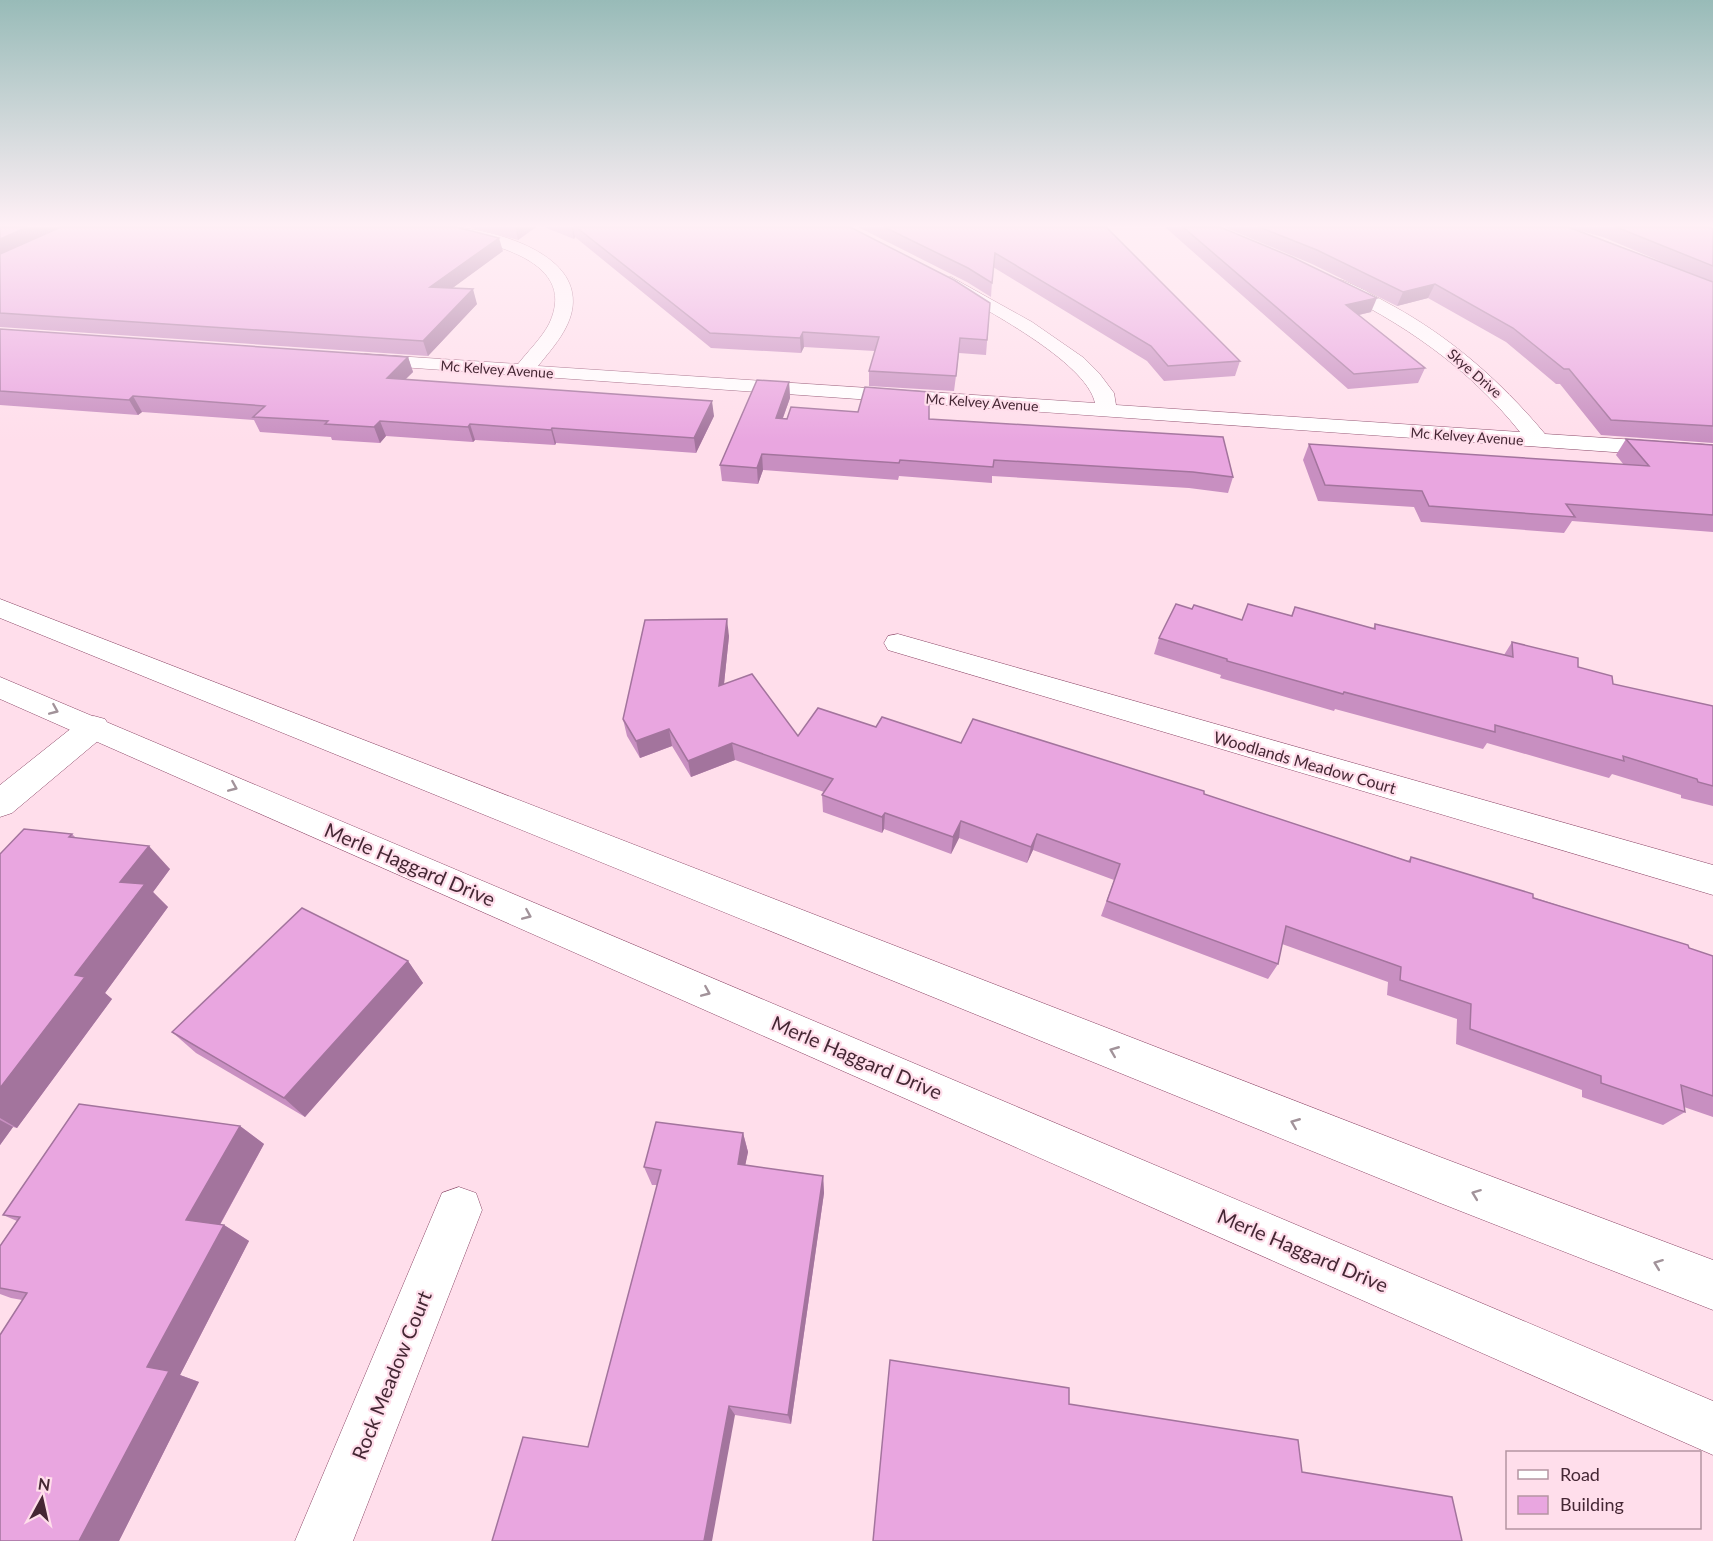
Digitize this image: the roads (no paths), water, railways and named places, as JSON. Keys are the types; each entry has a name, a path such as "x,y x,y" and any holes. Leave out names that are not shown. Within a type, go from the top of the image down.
{"street":[{"path":"523,371 553,333 562,314 564,299"},
{"path":"978,299 1025,326 1077,362 1092,377 1103,393 1107,411"},
{"name":"Skye Drive","path":"1366,299 1449,350 1483,376 1539,441"},
{"name":"Mc Kelvey Avenue","path":"345,359 1713,452"},
{"path":"0,608 1429,1176 1713,1285"},
{"name":"Woodlands Meadow Court","path":"898,643 1713,880"},
{"name":"Merle Haggard Drive","path":"0,687 1713,1428"},
{"path":"0,804 94,727"},
{"name":"Rock Meadow Court","path":"324,1541 459,1210"}]}
